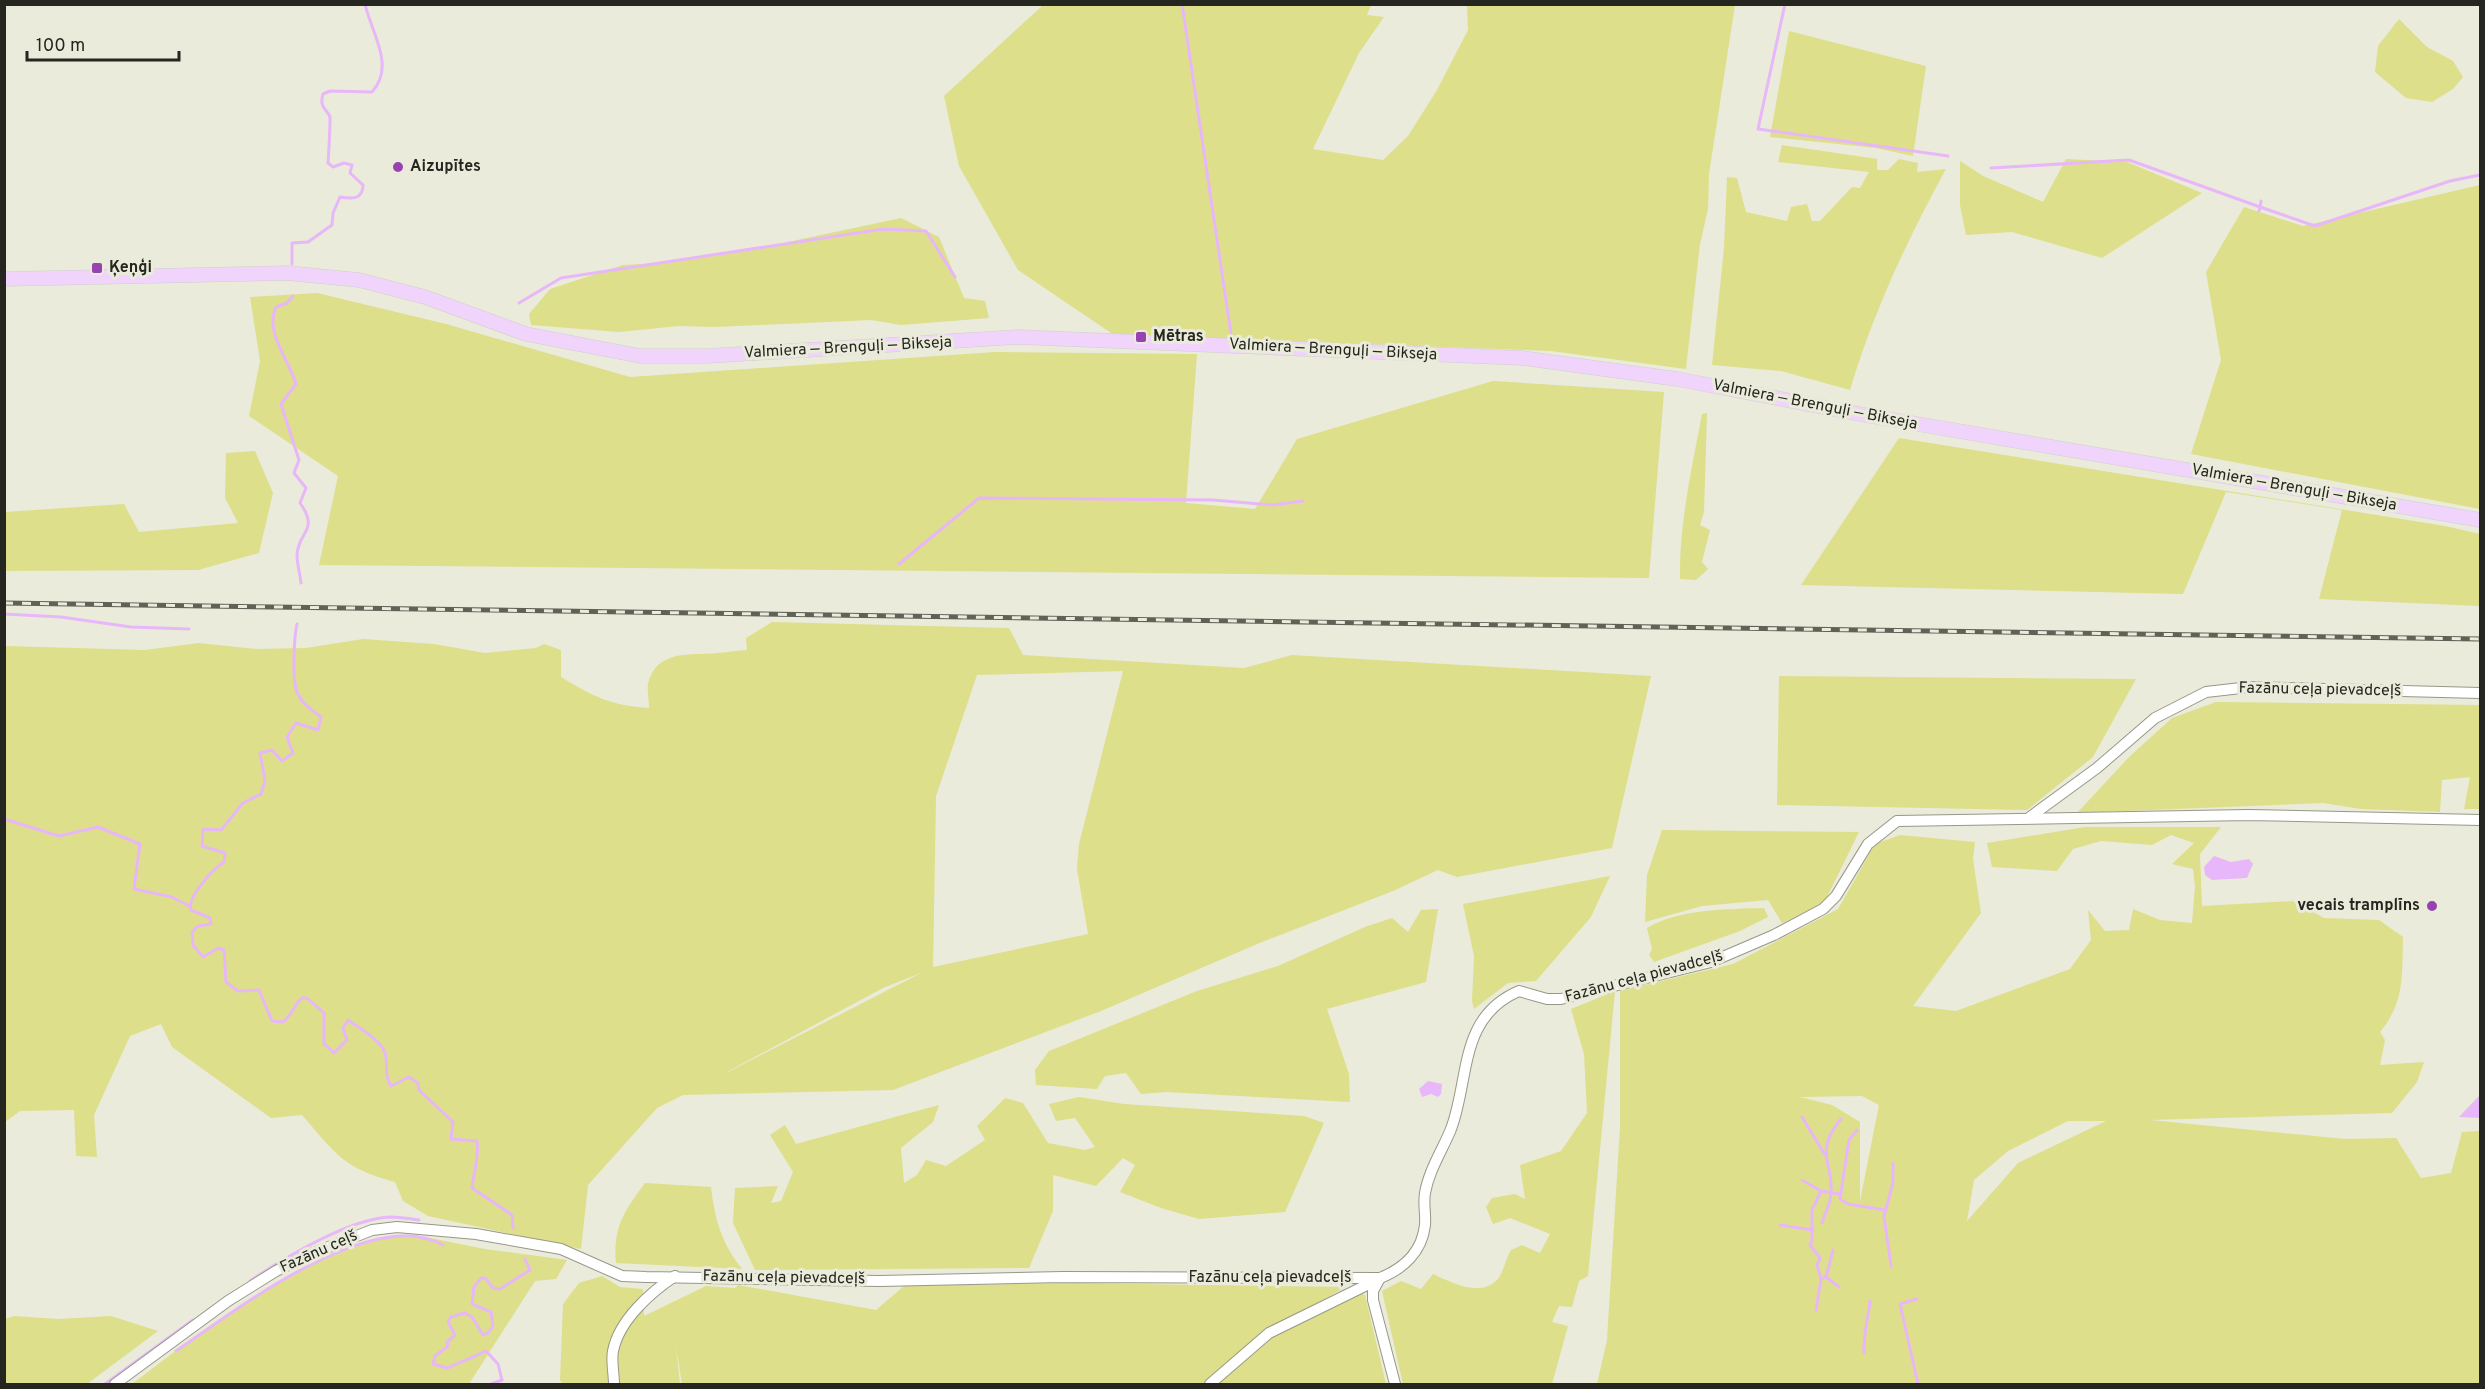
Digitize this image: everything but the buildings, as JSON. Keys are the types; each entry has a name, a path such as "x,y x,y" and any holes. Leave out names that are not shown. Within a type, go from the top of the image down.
{"main road":[{"name":"Valmiera — Brenguļi — Bikseja","path":"4,279 286,273 358,280 425,297 526,334 640,356 708,356 1018,337 1522,358 1677,379 1865,415 2481,520"}],"street":[{"name":"Fazānu ceļa pievadceļš","path":"590,1261 622,1276 879,1281 1063,1277 1380,1278 1395,1272 1407,1263 1423,1236 1425,1194 1431,1171 1452,1128 1466,1059 1489,1011 1509,996 1519,992 1547,999 1561,999 1711,962 1774,935 1823,909 1836,896 1868,844 1897,821 2030,817 2097,768 2155,718 2206,692 2250,687 2481,693"},
{"path":"2030,817 2248,815 2481,820"},
{"name":"Fazānu ceļš","path":"115,1384 228,1301 276,1271 311,1254 372,1230 397,1227 476,1234 561,1249 590,1261"},
{"path":"614,1384 613,1351 627,1322 641,1303 676,1276"},
{"path":"1210,1384 1269,1333 1380,1278"},
{"path":"1380,1278 1373,1291 1373,1300 1395,1384"}],"green space":[{"path":"1043,5 1371,5 1367,15 1384,17 1359,53 1313,149 1383,160 1408,136 1437,90 1468,30 1467,5 1735,5 1709,174 1708,209 1700,244 1686,369 1551,351 1114,335 1018,270 959,166 944,96"},
{"path":"2399,19 2427,47 2453,61 2463,77 2453,89 2432,102 2406,98 2375,72 2378,46"},
{"path":"1789,31 1926,66 1913,156 1876,148 1770,137"},
{"path":"1782,145 1877,159 1877,170 1888,170 1899,159 1918,163 1917,172 1946,169 1892,277 1869,333 1850,390 1781,371 1712,365 1724,248 1727,177 1737,178 1746,212 1787,221 1791,207 1807,204 1812,221 1820,221 1852,187 1860,188 1869,172 1778,162"},
{"path":"2066,159 2127,162 2202,193 2102,258 2012,232 1966,235 1960,205 1960,161 1983,176 2043,202"},
{"path":"2480,185 2480,509 2191,454 2221,360 2206,272 2244,207 2303,226"},
{"path":"901,218 939,237 964,298 985,301 989,318 901,325 871,320 715,327 679,326 619,332 531,325 529,314 550,289 623,265 663,263 741,252"},
{"path":"317,293 446,324 630,377 995,352 1197,354 1186,503 1255,509 1297,439 1493,381 1664,392 1649,578 319,565 338,476 249,416 260,361 250,297"},
{"path":"1707,413 1704,512 1700,525 1710,530 1702,562 1708,569 1696,580 1680,579 1687,496 1702,414"},
{"path":"1899,438 2445,526 2480,534 2480,606 2319,599 2342,510 2226,492 2183,594 1801,585"},
{"path":"255,451 273,493 259,553 198,570 5,571 5,512 124,504 139,532 238,523 225,498 226,453"},
{"path":"772,622 1009,628 1023,655 1244,668 1292,655 1651,676 1612,848 1457,877 1438,870 1393,891 1262,942 1101,1011 893,1090 683,1095 657,1108 588,1185 581,1249 428,1216 403,1201 395,1182 363,1171 342,1158 302,1115 271,1118 172,1047 161,1024 130,1036 94,1115 97,1157 76,1156 74,1110 20,1111 5,1122 5,646 145,650 199,643 256,649 306,648 363,639 434,644 485,653 536,648 544,644 561,650 561,677 603,699 624,705 649,708 648,684 651,675 661,663 675,656 747,650 746,638","holes":["1123,671 1079,844 1077,869 1088,934 933,967 936,796 977,675","923,972 728,1072 727,1072 883,988"]},
{"path":"1779,676 2136,679 2093,757 2027,810 1777,805"},
{"path":"2216,702 2480,705 2480,809 2464,809 2470,777 2442,780 2440,812 2361,809 2323,803 2077,813 2129,757 2172,718"},
{"path":"2085,827 2221,827 2200,854 2202,906 2293,901 2324,918 2379,920 2403,937 2398,999 2380,1032 2385,1040 2380,1065 2424,1062 2417,1082 2392,1113 2150,1120 2346,1139 2396,1138 2421,1178 2451,1173 2462,1132 2480,1131 2480,1384 1597,1384 1607,1340 1620,1127 1620,991 1733,964 1838,909 1875,844 1900,835 1975,842 1973,859 1981,913 1913,1006 1956,1011 2070,969 2091,940 2088,910 2105,931 2129,930 2133,909 2160,920 2192,923 2195,886 2193,869 2172,864 2194,843 2171,835 2152,845 2101,841 2073,849 2057,871 1992,867 1987,843","holes":["1862,1096 1879,1105 1860,1201 1860,1122 1832,1105 1800,1097","2068,1121 2106,1121 2018,1163 1967,1221 1974,1180 2008,1151"]},
{"path":"1662,830 1859,832 1824,903 1782,923 1768,900 1702,906 1645,922 1647,875"},
{"path":"1610,876 1591,917 1536,981 1508,983 1474,1009 1472,1001 1474,956 1463,904"},
{"path":"1764,908 1768,917 1740,931 1654,962 1649,955 1652,949 1647,928 1659,922 1704,911"},
{"path":"1438,909 1426,982 1327,1009 1349,1074 1350,1102 1166,1092 1141,1094 1126,1073 1105,1076 1097,1089 1036,1085 1035,1070 1049,1051 1197,991 1278,966 1365,927 1392,918 1408,932 1421,910"},
{"path":"1615,991 1588,1276 1579,1281 1572,1307 1559,1306 1552,1322 1568,1326 1552,1384 1403,1384 1382,1291 1401,1281 1421,1289 1433,1274 1465,1287 1482,1288 1497,1280 1511,1250 1522,1245 1540,1253 1550,1234 1510,1218 1493,1224 1486,1207 1492,1198 1515,1194 1525,1199 1520,1165 1561,1151 1587,1113 1584,1054 1571,1009"},
{"path":"1079,1097 1124,1104 1304,1116 1324,1123 1285,1212 1199,1219 1161,1208 1120,1192 1135,1165 1123,1158 1096,1186 1053,1175 1053,1211 1029,1268 755,1270 733,1223 735,1188 778,1186 771,1203 781,1201 793,1172 770,1135 785,1125 796,1144 939,1105 933,1122 901,1148 904,1183 917,1175 926,1160 946,1166 985,1140 977,1126 1005,1098 1023,1103 1048,1143 1085,1150 1095,1147 1075,1118 1056,1121 1049,1104"},
{"path":"645,1183 711,1187 720,1230 742,1269 616,1263 618,1229 626,1211"},
{"path":"392,1237 430,1238 485,1249 567,1260 556,1279 535,1281 469,1384 132,1384 223,1317 288,1277 321,1260"},
{"path":"602,1276 620,1287 643,1289 644,1316 706,1286 735,1288 738,1285 876,1310 904,1286 1074,1283 1346,1287 1267,1331 1204,1384 682,1384 676,1347 680,1384 563,1384 560,1380 563,1304 579,1283"},
{"path":"1358,1291 1365,1295 1386,1384 1217,1384 1271,1334"},
{"path":"14,1316 58,1319 111,1316 158,1331 87,1384 5,1384 5,1319"}],"shaded area":[{"path":"2214,856 2231,862 2249,859 2253,864 2247,878 2212,880 2205,875 2204,867"},
{"path":"1428,1081 1442,1084 1441,1094 1438,1097 1431,1094 1422,1097 1419,1089"},
{"path":"2480,1096 2480,1118 2459,1117 2478,1097"}],"waterway":[{"path":"292,264 292,243 308,242 332,225 333,213 340,197 356,197 362,190 363,185 350,173 352,165 344,163 333,167 328,163 330,116 323,107 322,99 323,94 330,91 372,92 379,82 382,60 365,4"},
{"path":"1182,4 1231,334"},
{"path":"1785,4 1758,129 1948,156"},
{"path":"1991,168 2129,160 2260,207 2259,211"},
{"path":"2261,201 2260,207 2315,226 2450,181 2480,175"},
{"path":"519,303 561,278 883,229 926,231 955,277"},
{"path":"293,296 287,303 276,307 273,326 275,336 296,384 281,404 299,460 294,473 306,488 300,503 306,512 308,525 298,547 297,555 301,583"},
{"path":"899,564 979,498 1213,500 1272,505 1303,501"},
{"path":"4,614 61,617 131,627 189,629"},
{"path":"297,624 294,659 295,686 301,700 321,717 318,730 296,723 287,737 293,753 282,761 272,750 260,753 265,781 261,794 243,803 221,830 203,829 202,846 225,853 224,862 207,877 192,898 191,910 210,918 211,924 198,926 192,932 193,945 203,957 218,948 224,950 226,982 238,991 259,990 272,1021 283,1022 296,1004 302,998 307,998 324,1013 324,1044 334,1053 347,1040 343,1028 348,1020 374,1039 385,1053 387,1077 391,1086 409,1077 418,1083 419,1090 453,1122 451,1139 477,1141 477,1159 472,1188 512,1215 513,1228"},
{"path":"4,819 59,836 98,827 140,844 134,889 172,897 189,906"},
{"path":"1802,1117 1825,1155"},
{"path":"1822,1223 1830,1201 1831,1189 1826,1151 1832,1131 1841,1119"},
{"path":"1857,1130 1849,1140 1840,1199 1848,1204 1885,1210"},
{"path":"1891,1266 1884,1216 1893,1183 1893,1163"},
{"path":"1802,1180 1821,1191 1840,1194"},
{"path":"1816,1310 1821,1279 1817,1265 1820,1258 1810,1245 1812,1210 1821,1191"},
{"path":"250,1281 299,1251 356,1224 391,1217 419,1220"},
{"path":"1780,1225 1813,1230"},
{"path":"176,1351 267,1290 304,1268 342,1250 379,1239 413,1236 443,1245"},
{"path":"1826,1277 1833,1250"},
{"path":"491,1384 502,1380 498,1364 486,1351 447,1368 433,1364 435,1356 448,1346 447,1342 455,1335 448,1322 451,1317 465,1313 472,1317 483,1335 488,1333 493,1326 491,1312 472,1304 474,1287 481,1278 485,1278 493,1288 500,1289 530,1270 525,1259"},
{"path":"1821,1279 1826,1277 1839,1287"},
{"path":"1917,1299 1900,1304 1918,1384"},
{"path":"1864,1353 1870,1301"},
{"path":"105,1384 193,1320"}],"railway":[{"path":"4,603 2480,639"}],"place":[{"name":"Aizupītes","path":"398,167"},
{"name":"Ķeņģi","path":"97,268"},
{"name":"Mētras","path":"1141,337"},
{"name":"vecais tramplīns","path":"2432,906"}]}
